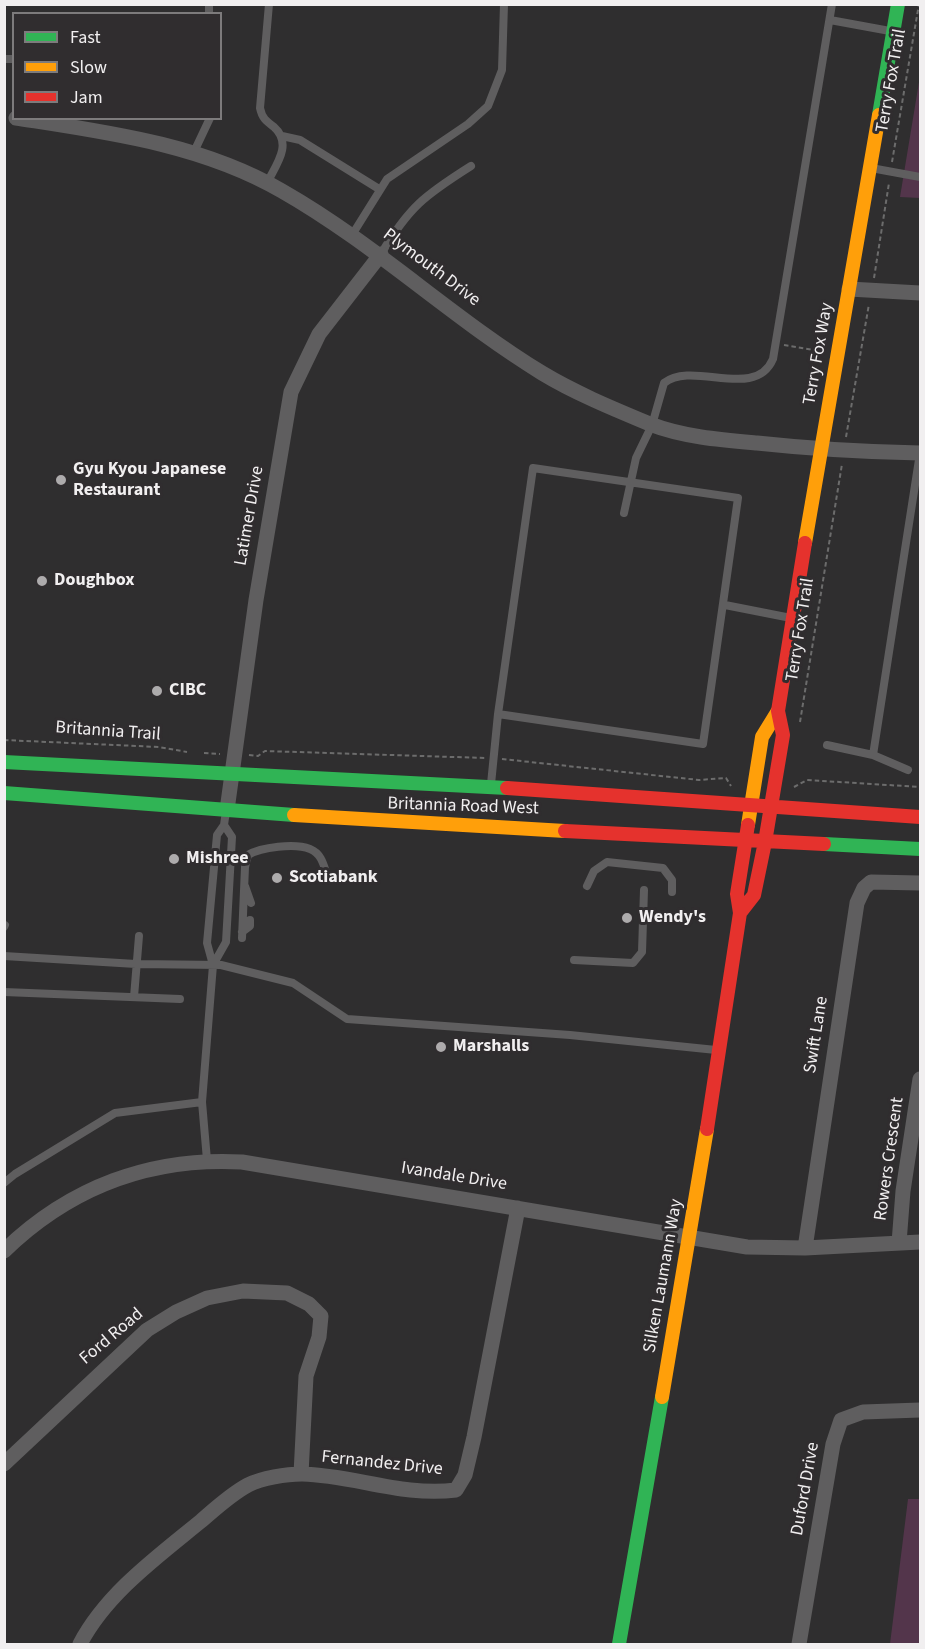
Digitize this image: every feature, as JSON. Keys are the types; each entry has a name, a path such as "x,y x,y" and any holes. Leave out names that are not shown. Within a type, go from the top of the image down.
{"street":[{"name":"Terry Fox Way","path":"765,842 783,735 778,711 792,618 898,4"},
{"name":"Plymouth Drive","path":"28,120 134,136 193,154 267,183 381,254 498,344 544,374 652,424 717,439 820,449 920,453"},
{"name":"Latimer Drive","path":"225,818 268,523 291,392 319,334 381,254"},
{"path":"849,289 921,293"},
{"name":"Terry Fox Way","path":"747,841 762,737 778,711"},
{"name":"Britannia Road West","path":"4,762 491,788 921,817"},
{"name":"Britannia Road West","path":"4,794 225,818 528,827 921,849"},
{"name":"Silken Laumann Way","path":"619,1644 690,1237 740,913 737,894 747,841"},
{"name":"Silken Laumann Way","path":"740,913 754,895 765,842"},
{"name":"Swift Lane","path":"805,1248 857,903 864,888 871,882 921,883"},
{"name":"Rowers Crescent","path":"899,1244 903,1191 921,1079"},
{"name":"Ivandale Drive","path":"4,1251 46,1214 91,1188 158,1167 207,1160 242,1162 747,1247 805,1248 921,1242"},
{"name":"Fernandez Drive","path":"80,1644 88,1629 117,1594 158,1556 248,1485 301,1474 410,1491 436,1493 456,1490 465,1475 474,1437 518,1208"},
{"name":"Ford Road","path":"4,1464 147,1330 176,1312 207,1298 243,1291 287,1293 309,1304 321,1316 319,1336 306,1376 301,1474"},
{"name":"Duford Drive","path":"799,1644 833,1444 841,1420 863,1412 921,1410"}],"lane":[{"path":"269,4 260,108 265,120 282,136 300,141 379,189"},
{"path":"352,235 379,189 400,170 468,124 488,106 502,70 504,4"},
{"path":"624,513 636,458 652,424 664,382 679,375 736,378 757,375 769,368 776,344 832,4"},
{"path":"830,20 893,32"},
{"path":"193,154 209,120"},
{"path":"267,183 284,150 282,136"},
{"path":"381,254 398,225 425,195 471,166"},
{"path":"870,167 921,177"},
{"path":"873,755 920,453"},
{"path":"491,788 498,714 533,468 738,498 704,744 498,714"},
{"path":"725,605 792,618"},
{"path":"827,745 873,755 908,770"},
{"path":"213,965 226,942 232,837 225,818"},
{"path":"207,1160 202,1102 213,965 207,943 218,835 225,818"},
{"path":"250,920 250,926 242,935 244,884 248,855 268,848 309,849 321,857 326,872"},
{"path":"587,886 594,871 607,862 663,868 672,880 672,892"},
{"path":"244,884 251,903"},
{"path":"574,960 633,963 638,960 642,952 644,890"},
{"path":"134,997 139,936"},
{"path":"4,956 136,964 213,965 293,983 347,1019 570,1035 718,1050"},
{"path":"4,992 180,999"},
{"path":"4,1183 115,1113 202,1102"}],"path":[{"name":"Terry Fox Trail","path":"892,163 919,4"},
{"path":"873,281 888,185"},
{"path":"847,433 869,306"},
{"path":"776,344 838,353"},
{"name":"Terry Fox Trail","path":"798,728 840,480"},
{"name":"Britannia Trail","path":"4,740 159,747 188,753"},
{"path":"197,754 209,753"},
{"path":"795,778 798,783 797,787"},
{"path":"798,783 807,780 921,787"}],"shaded area":[{"path":"920,76 920,198 900,197"},
{"path":"908,1499 920,1499 920,1644 890,1644"}],"traffic: fast":[{"path":"879,115 898,4"},
{"path":"4,762 507,788"},
{"path":"4,793 294,815"},
{"path":"824,844 920,849"},
{"path":"619,1644 662,1397"}],"traffic: slow":[{"path":"805,543 879,115"},
{"path":"748,825 762,737 778,711"},
{"path":"294,815 565,831"},
{"path":"662,1397 707,1129"}],"traffic: jam":[{"path":"740,913 754,895 765,842 783,735 778,711 805,543"},
{"path":"507,788 920,817"},
{"path":"707,1129 740,913 737,894 748,825"},
{"path":"565,831 824,844"}],"place":[{"name":"Gyu Kyou Japanese Restaurant","path":"61,480"},
{"name":"Doughbox","path":"42,581"},
{"name":"CIBC","path":"157,691"},
{"name":"Mishree","path":"174,859"},
{"name":"Scotiabank","path":"277,878"},
{"name":"Wendy's","path":"627,918"},
{"name":"Marshalls","path":"441,1047"}]}
